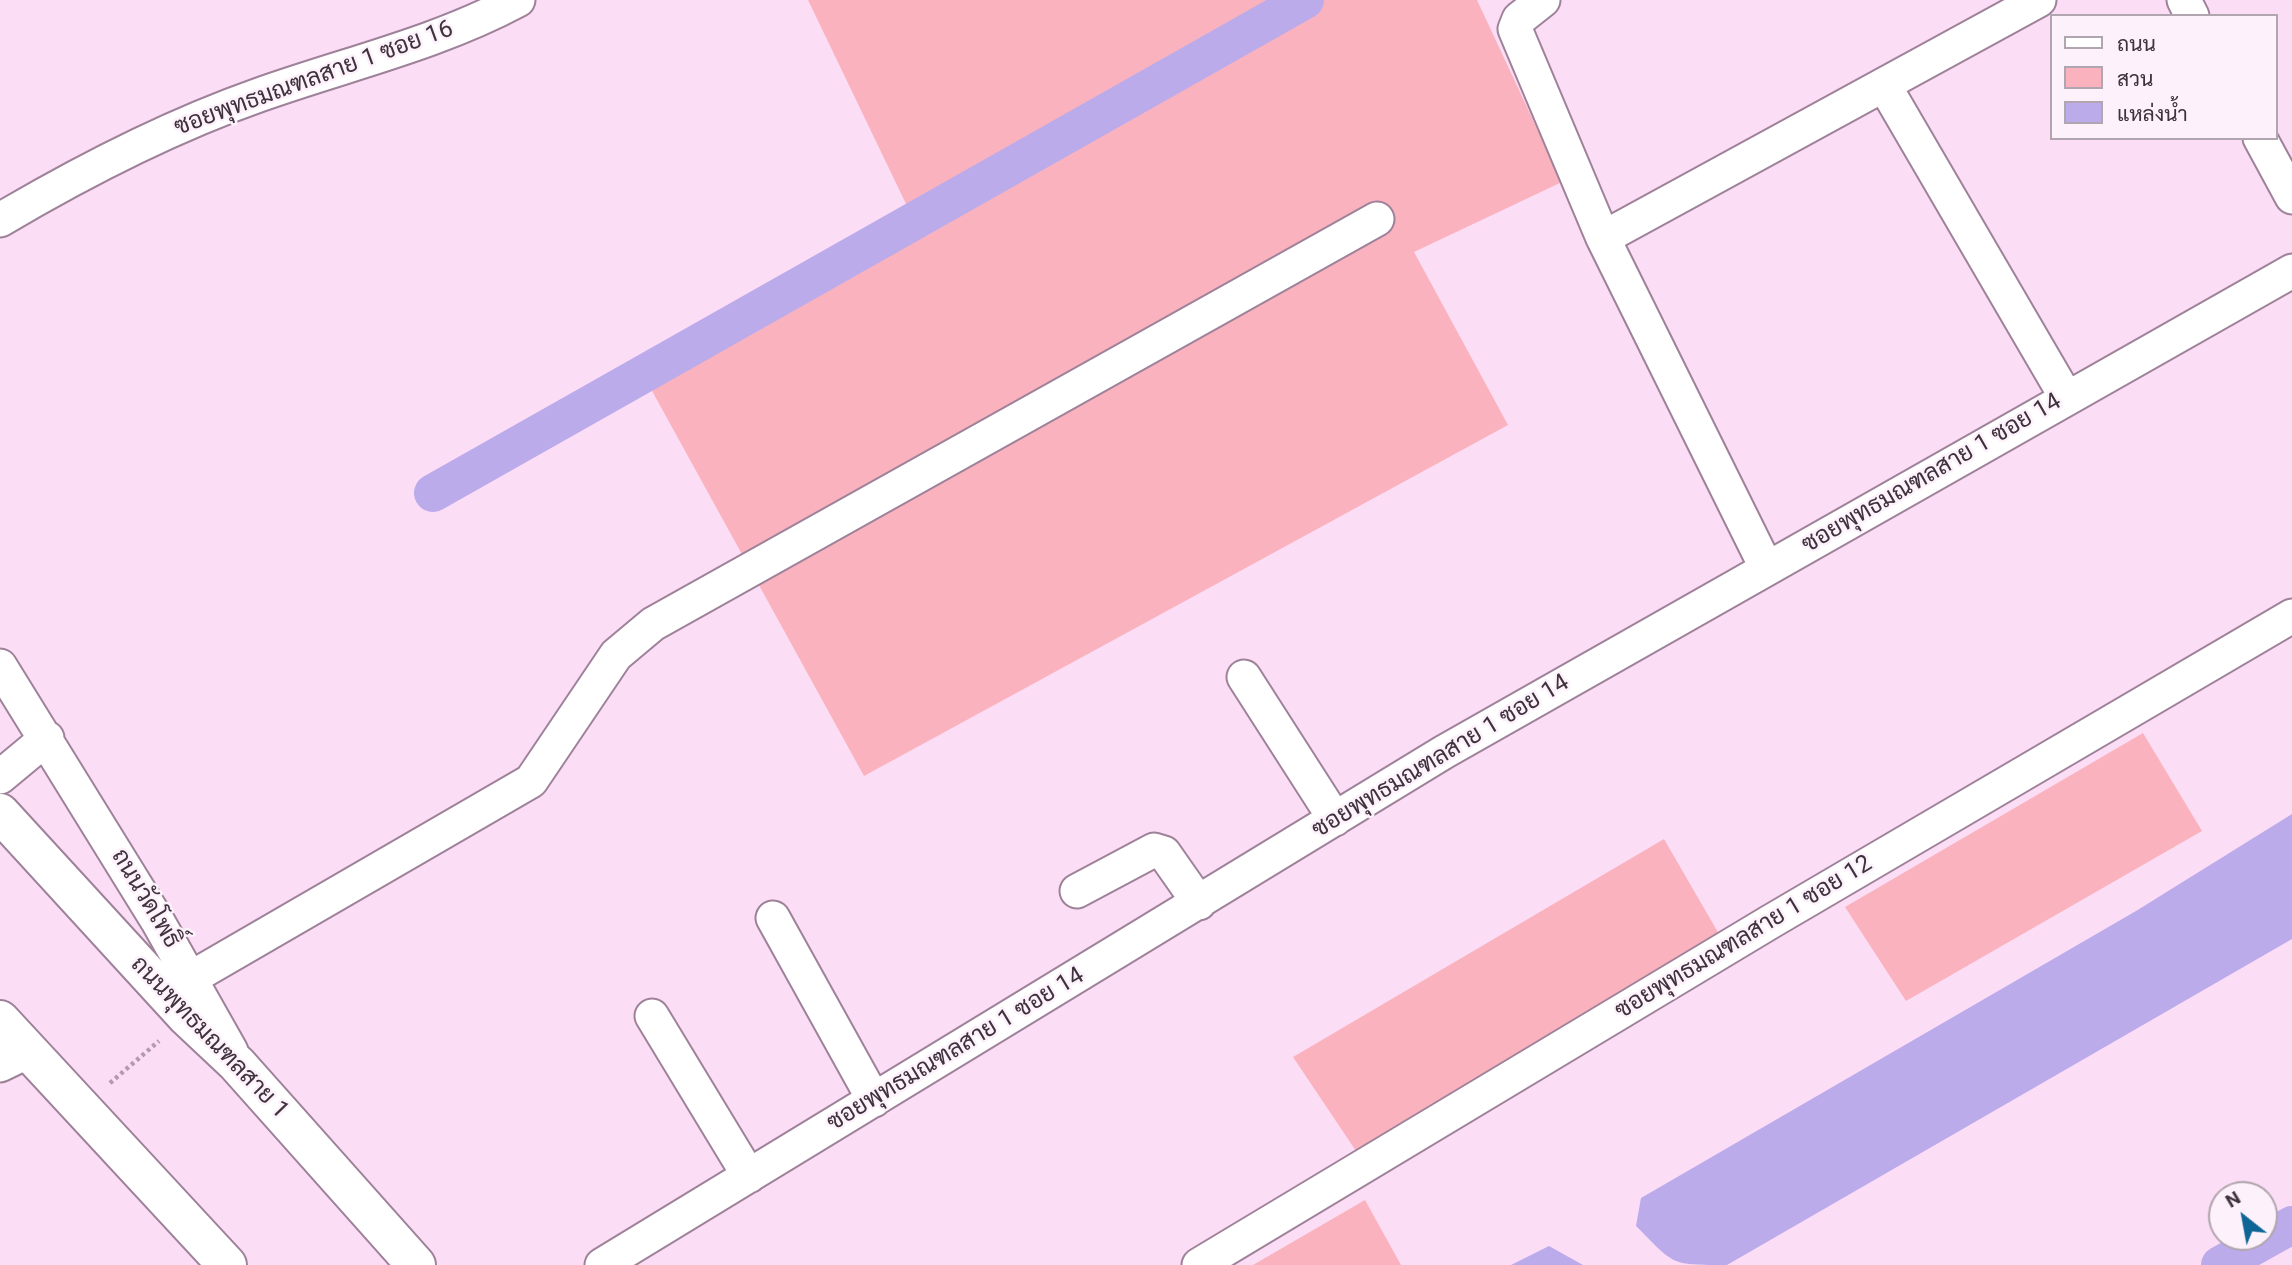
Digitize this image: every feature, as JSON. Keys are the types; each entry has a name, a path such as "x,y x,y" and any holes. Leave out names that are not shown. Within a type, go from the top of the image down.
{"main road":[{"name":"ถนนพุทธมณฑลสาย 1","path":"0,813 187,1017 237,1064 416,1265"},
{"path":"0,1020 15,1058 83,1107 210,1259"}],"street":[{"name":"ซอยพุทธมณฑลสาย 1 ซอย 16","path":"0,219 108,159 179,126 259,95 440,37 518,0"},
{"path":"1543,0 1519,19 1515,29 1603,238 1766,568"},
{"path":"1603,238 2039,0"},
{"path":"1884,85 2066,397"},
{"path":"2261,140 2292,197"},
{"path":"191,978 531,782 616,655 653,624 1377,219"},
{"name":"ซอยพุทธมณฑลสาย 1 ซอย 14","path":"603,1265 1444,752 2292,271"},
{"name":"ซอยพุทธมณฑลสาย 1 ซอย 12","path":"1199,1265 1770,922 2292,616"},
{"name":"ถนนวัดโพธิ์","path":"0,666 47,738 191,978 237,1064"},
{"path":"1244,677 1335,819"},
{"path":"0,777 7,775 47,738"},
{"path":"1077,891 1154,850 1164,853 1199,903"},
{"path":"773,918 874,1100"},
{"path":"652,1016 749,1176"}],"path":[{"path":"83,1107 187,1017"}],"green space":[{"path":"808,0 1477,0 1562,182 1414,252 1508,425 864,776 635,360 907,206"},
{"path":"2143,733 2202,831 1906,1001 1845,907"},
{"path":"1664,839 1719,934 1356,1151 1293,1057"},
{"path":"1365,1200 1401,1265 1253,1265"}],"water":[{"path":"2292,814 2292,939 1727,1265 1683,1263 1674,1260 1636,1226 1641,1198 2136,911"},
{"path":"1549,1246 1583,1265 1511,1265"}],"waterway":[{"path":"433,493 1305,0"},
{"path":"2220,1265 2292,1225"}]}
